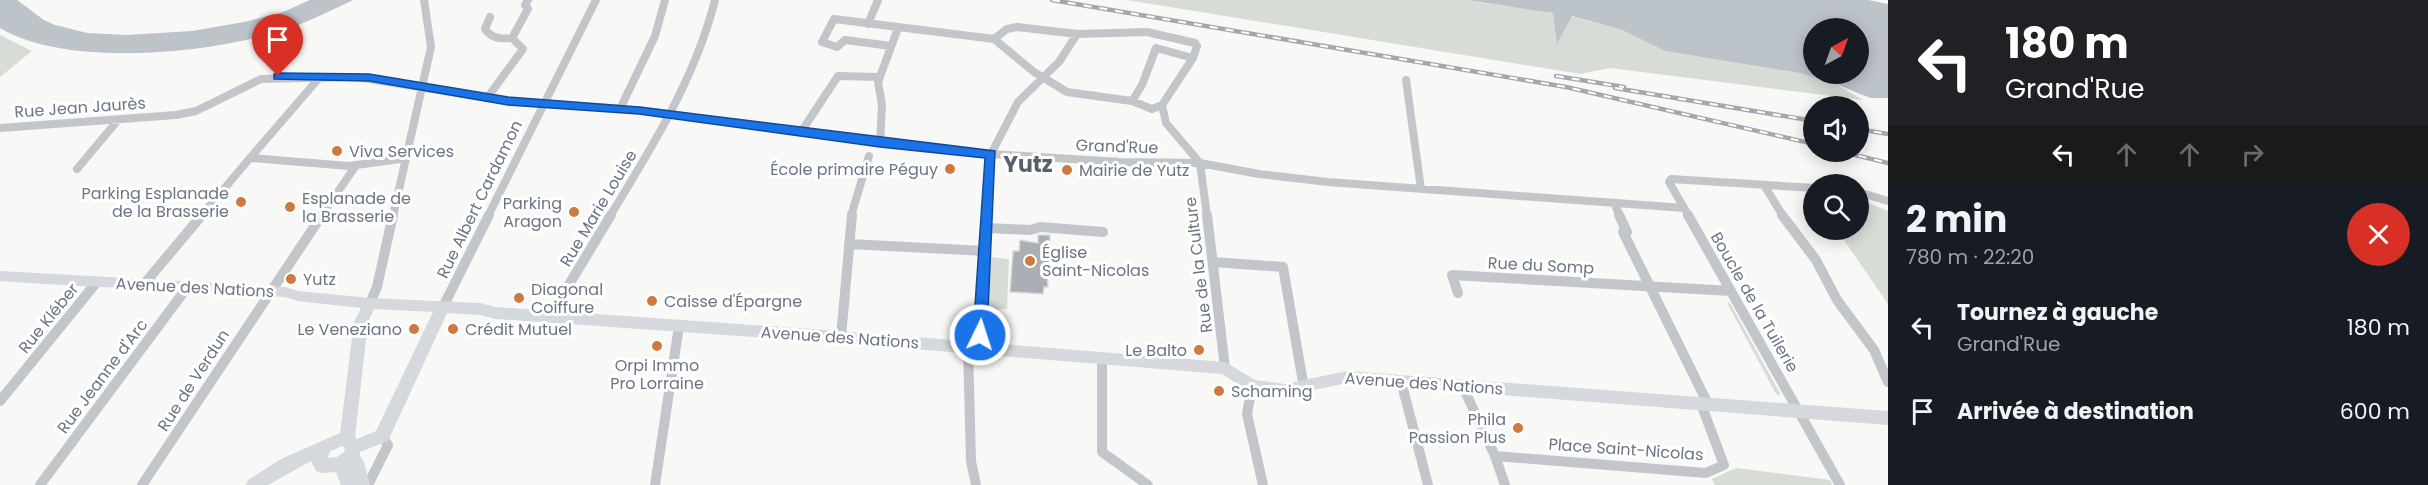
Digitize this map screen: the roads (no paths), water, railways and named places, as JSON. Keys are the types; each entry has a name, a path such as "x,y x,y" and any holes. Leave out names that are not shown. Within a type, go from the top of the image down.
{"main road":[{"name":"Avenue des Nations","path":"2,278 189,285 269,291 370,303 841,336 1225,368 1252,386 1285,390 1304,387 1328,379 1347,377 1888,418"},
{"path":"349,485 348,452 361,322 370,303"},
{"path":"270,476 319,463 328,468 348,452 382,436 443,307"},
{"path":"254,485 338,439 356,462 362,485"},
{"path":"319,463 319,455 324,447"}],"street":[{"path":"370,303 377,287 431,47 427,6 424,0"},
{"path":"512,38 528,9 528,0"},
{"name":"Rue Albert Cardamon","path":"443,307 596,0"},
{"path":"620,109 655,36 665,0"},
{"path":"704,0 714,1"},
{"path":"868,24 878,0"},
{"name":"Rue Marie Louise","path":"550,316 671,115 706,36 714,1"},
{"path":"487,98 523,49 512,38 500,39 489,35 485,29 490,17"},
{"path":"891,46 845,40 837,47 822,42 834,20 994,39 1043,78 1067,92 1132,101 1152,109 1162,105 1193,58 1197,46 1197,42 1147,32 1080,33 1017,27 1007,29 994,39"},
{"path":"841,336 852,209 874,147 882,105 879,77 898,28"},
{"path":"976,485 971,461 973,347 985,250 991,154 1018,102 1059,62 1080,33"},
{"path":"1132,101 1142,85 1156,48 1193,58"},
{"path":"145,283 320,76"},
{"name":"Grand'Rue","path":"162,116 196,111 261,79 320,76 369,78 487,98 620,109 801,132 874,147 1120,162 1200,163 1305,179 1614,203"},
{"path":"801,132 838,76 879,77"},
{"path":"1406,80 1422,189"},
{"path":"1162,105 1166,123 1200,163"},
{"name":"Rue Jean Jaurès","path":"0,128 162,116"},
{"path":"77,169 118,120"},
{"path":"250,158 355,167 377,166 407,158"},
{"name":"Rue de la Culture","path":"1200,163 1225,368"},
{"path":"269,291 355,167"},
{"name":"Boucle de la Tuilerie","path":"1803,187 1671,179 1669,182 1840,485"},
{"path":"1764,185 1777,208 1816,261 1837,300 1874,350 1888,382"},
{"path":"1869,195 1888,201"},
{"path":"1684,208 1614,203 1627,232 1623,232 1704,404"},
{"path":"987,228 1030,230 1040,227 1103,232"},
{"path":"849,244 985,250"},
{"path":"1213,262 1283,267 1304,387"},
{"name":"Rue du Somp","path":"1458,293 1452,275 1731,291"},
{"name":"Rue Kléber","path":"0,401 96,283"},
{"name":"Rue Jeanne d'Arc","path":"40,485 189,285"},
{"name":"Rue de Verdun","path":"142,485 269,291"},
{"path":"655,485 679,326"},
{"path":"1102,358 1102,452 1110,462 1141,477 1148,485"},
{"path":"1401,381 1428,485"},
{"path":"1462,385 1495,456 1505,485"},
{"path":"1252,386 1247,414 1263,485"},
{"name":"Place Saint-Nicolas","path":"1495,456 1712,471 1724,465 1723,456 1704,404"},
{"path":"368,485 388,445 382,436"}],"railway":[{"path":"1052,0 1566,87 1803,141"},
{"path":"1556,76 1624,87"},
{"path":"1615,88 1803,119"},
{"path":"1869,131 1888,134"},
{"path":"1869,158 1888,163"}],"place":[{"name":"Viva Services","path":"337,151"},
{"name":"École primaire Péguy","path":"950,169"},
{"name":"Mairie de Yutz","path":"1067,170"},
{"name":"Parking Esplanade de la Brasserie","path":"241,202"},
{"name":"Esplanade de la Brasserie","path":"290,207"},
{"name":"Parking Aragon","path":"574,212"},
{"name":"Église Saint-Nicolas","path":"1030,261"},
{"name":"Yutz","path":"291,279"},
{"name":"Diagonal Coiffure","path":"519,298"},
{"name":"Caisse d'Épargne","path":"652,301"},
{"name":"Le Veneziano","path":"414,329"},
{"name":"Crédit Mutuel","path":"453,329"},
{"name":"Orpi Immo Pro Lorraine","path":"657,346"},
{"name":"Le Balto","path":"1199,350"},
{"name":"Schaming","path":"1219,391"},
{"name":"Phila Passion Plus","path":"1518,428"}],"district":[{"name":"Yutz","path":"1028,164"}]}
